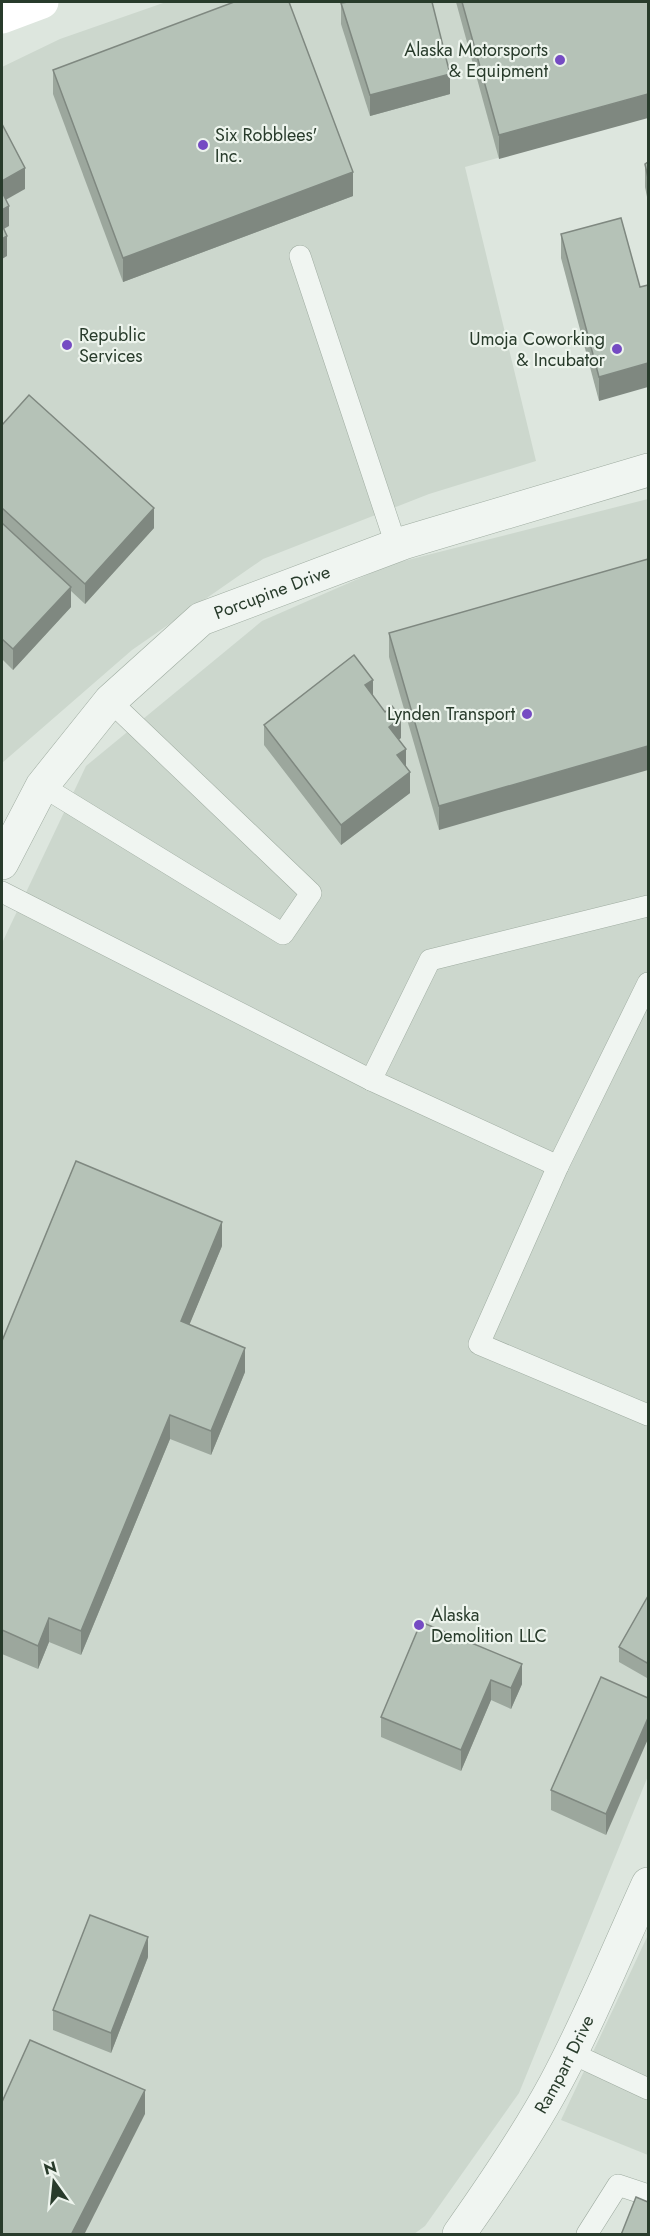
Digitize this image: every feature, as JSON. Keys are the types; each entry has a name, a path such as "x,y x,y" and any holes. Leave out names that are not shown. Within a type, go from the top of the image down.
{"main road":[{"path":"2,17 42,2"}],"street":[{"name":"Porcupine Drive","path":"2,863 42,786 110,701 201,619 396,545 648,470"},
{"name":"Rampart Drive","path":"459,2235 509,2162 571,2054 648,1884"}],"lane":[{"path":"300,256 396,545"},
{"path":"42,786 283,934 311,893 110,701"},
{"path":"2,892 371,1080 558,1166"},
{"path":"371,1080 430,960 648,906"},
{"path":"648,984 558,1166 479,1344 648,1415"},
{"path":"571,2054 648,2089"},
{"path":"587,2235 618,2185 648,2195"}],"shaded area":[{"path":"166,2 648,2 648,116 465,167 536,461 429,494 263,559 132,650 2,763 2,67 60,39"},
{"path":"648,499 648,1776 519,2093 425,2226 414,2234 2,2234 2,943 86,766 262,621 392,564"},
{"path":"648,1935 648,2155 561,2120"}],"building":[{"name":"Six Robblees' Inc.","path":"234,2 289,2 353,172 123,258 53,70"},
{"path":"432,2 450,74 370,95 341,3"},
{"name":"Alaska Motorsports & Equipment","path":"462,2 648,2 648,94 499,135"},
{"path":"2,124 25,168 2,181"},
{"path":"648,162 648,178 645,164"},
{"path":"2,192 9,206 2,210"},
{"name":"Umoja Coworking & Incubator","path":"621,218 640,287 648,285 648,363 599,377 561,234"},
{"path":"2,225 7,236 2,239"},
{"path":"29,395 154,508 85,584 2,508 2,425"},
{"path":"2,523 71,587 13,649 2,639"},
{"name":"Lynden Transport","path":"648,559 648,746 439,806 389,633"},
{"path":"354,655 373,680 365,685 385,712 392,706 401,717 389,727 406,749 397,755 410,772 341,825 264,725"},
{"path":"76,1161 222,1222 181,1321 245,1348 211,1431 170,1415 81,1631 49,1618 38,1646 2,1630 2,1341"},
{"path":"648,1596 648,1661 647,1663 619,1647"},
{"path":"421,1622 522,1664 511,1688 491,1680 461,1750 381,1717"},
{"path":"601,1677 648,1698 648,1718 606,1814 551,1790"},
{"path":"90,1915 148,1937 111,2033 53,2010"},
{"path":"30,2040 145,2090 71,2235 2,2235 2,2102"},
{"path":"636,2197 648,2202 648,2235 621,2235"}],"place":[{"name":"Alaska Motorsports & Equipment","path":"560,60"},
{"name":"Six Robblees' Inc.","path":"203,145"},
{"name":"Republic Services","path":"67,345"},
{"name":"Umoja Coworking & Incubator","path":"617,349"},
{"name":"Lynden Transport","path":"527,714"},
{"name":"Alaska Demolition LLC","path":"419,1625"}]}
